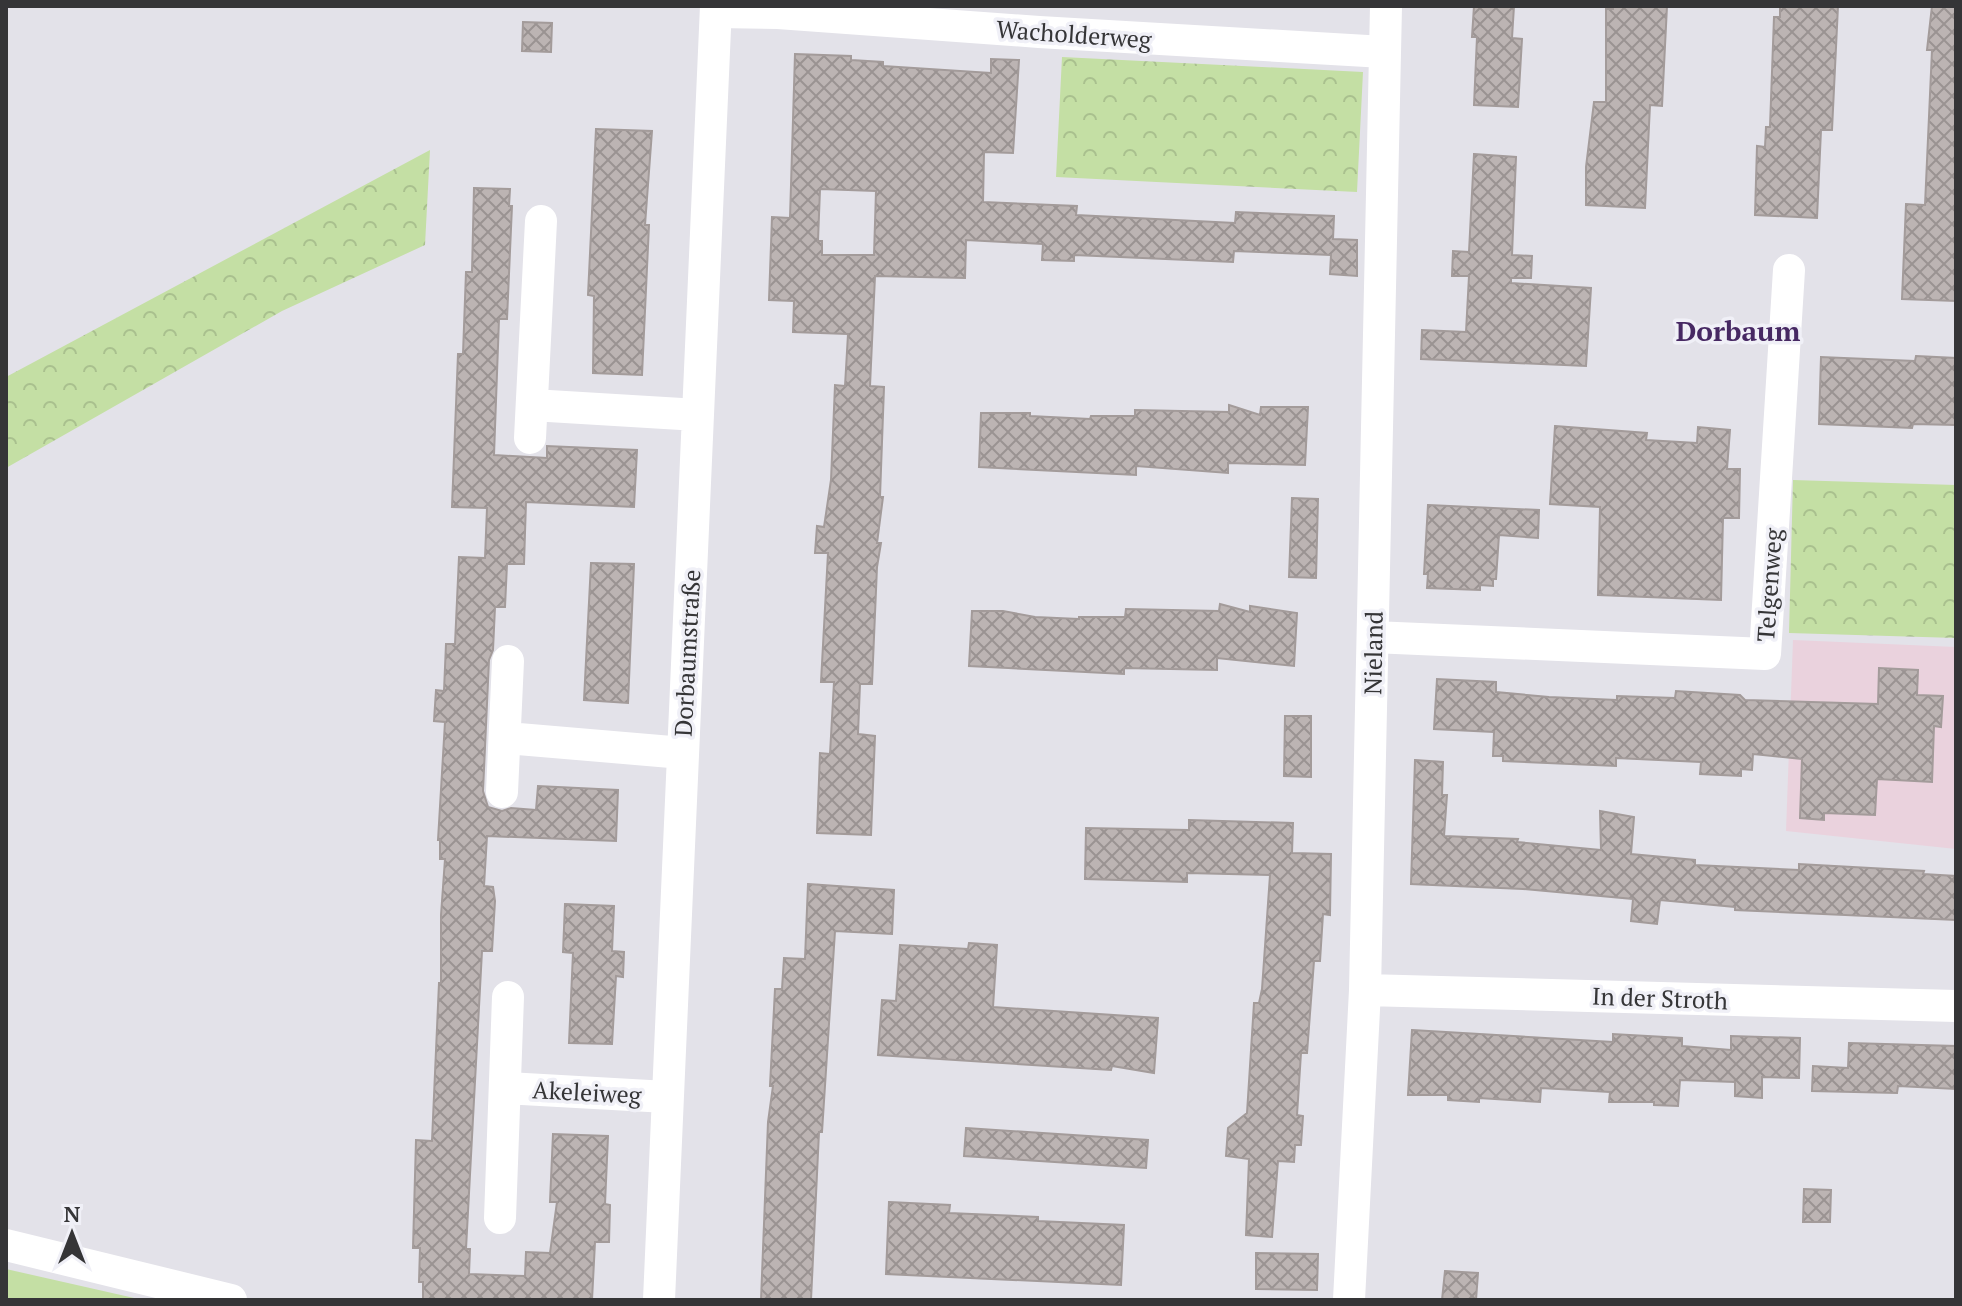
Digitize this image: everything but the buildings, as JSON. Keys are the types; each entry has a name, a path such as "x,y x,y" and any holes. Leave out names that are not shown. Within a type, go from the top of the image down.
{"street":[{"name":"Nieland","path":"1349,1300 1365,990 1386,6"},
{"name":"Wacholderweg","path":"716,9 1384,52"},
{"name":"Dorbaumstraße","path":"659,1300 716,9"},
{"path":"530,438 541,221"},
{"name":"Telgenweg","path":"1373,637 1765,654 1789,270"},
{"path":"532,405 698,415"},
{"path":"502,792 508,661"},
{"path":"506,738 683,753"},
{"name":"In der Stroth","path":"1365,990 1956,1006"},
{"name":"Akeleiweg","path":"500,1218 508,997"},
{"name":"Akeleiweg","path":"506,1088 667,1097"},
{"path":"6,1245 231,1300"}],"shaded area":[{"path":"1793,640 1956,647 1956,849 1786,831"}],"green space":[{"path":"1062,57 1363,72 1357,192 1056,177"},
{"path":"430,150 425,245 282,311 6,468 6,377"},
{"path":"1793,480 1956,485 1956,638 1789,633"},
{"path":"6,1269 143,1300 6,1300"}],"district":[{"name":"Dorbaum","path":"1738,330"}]}
